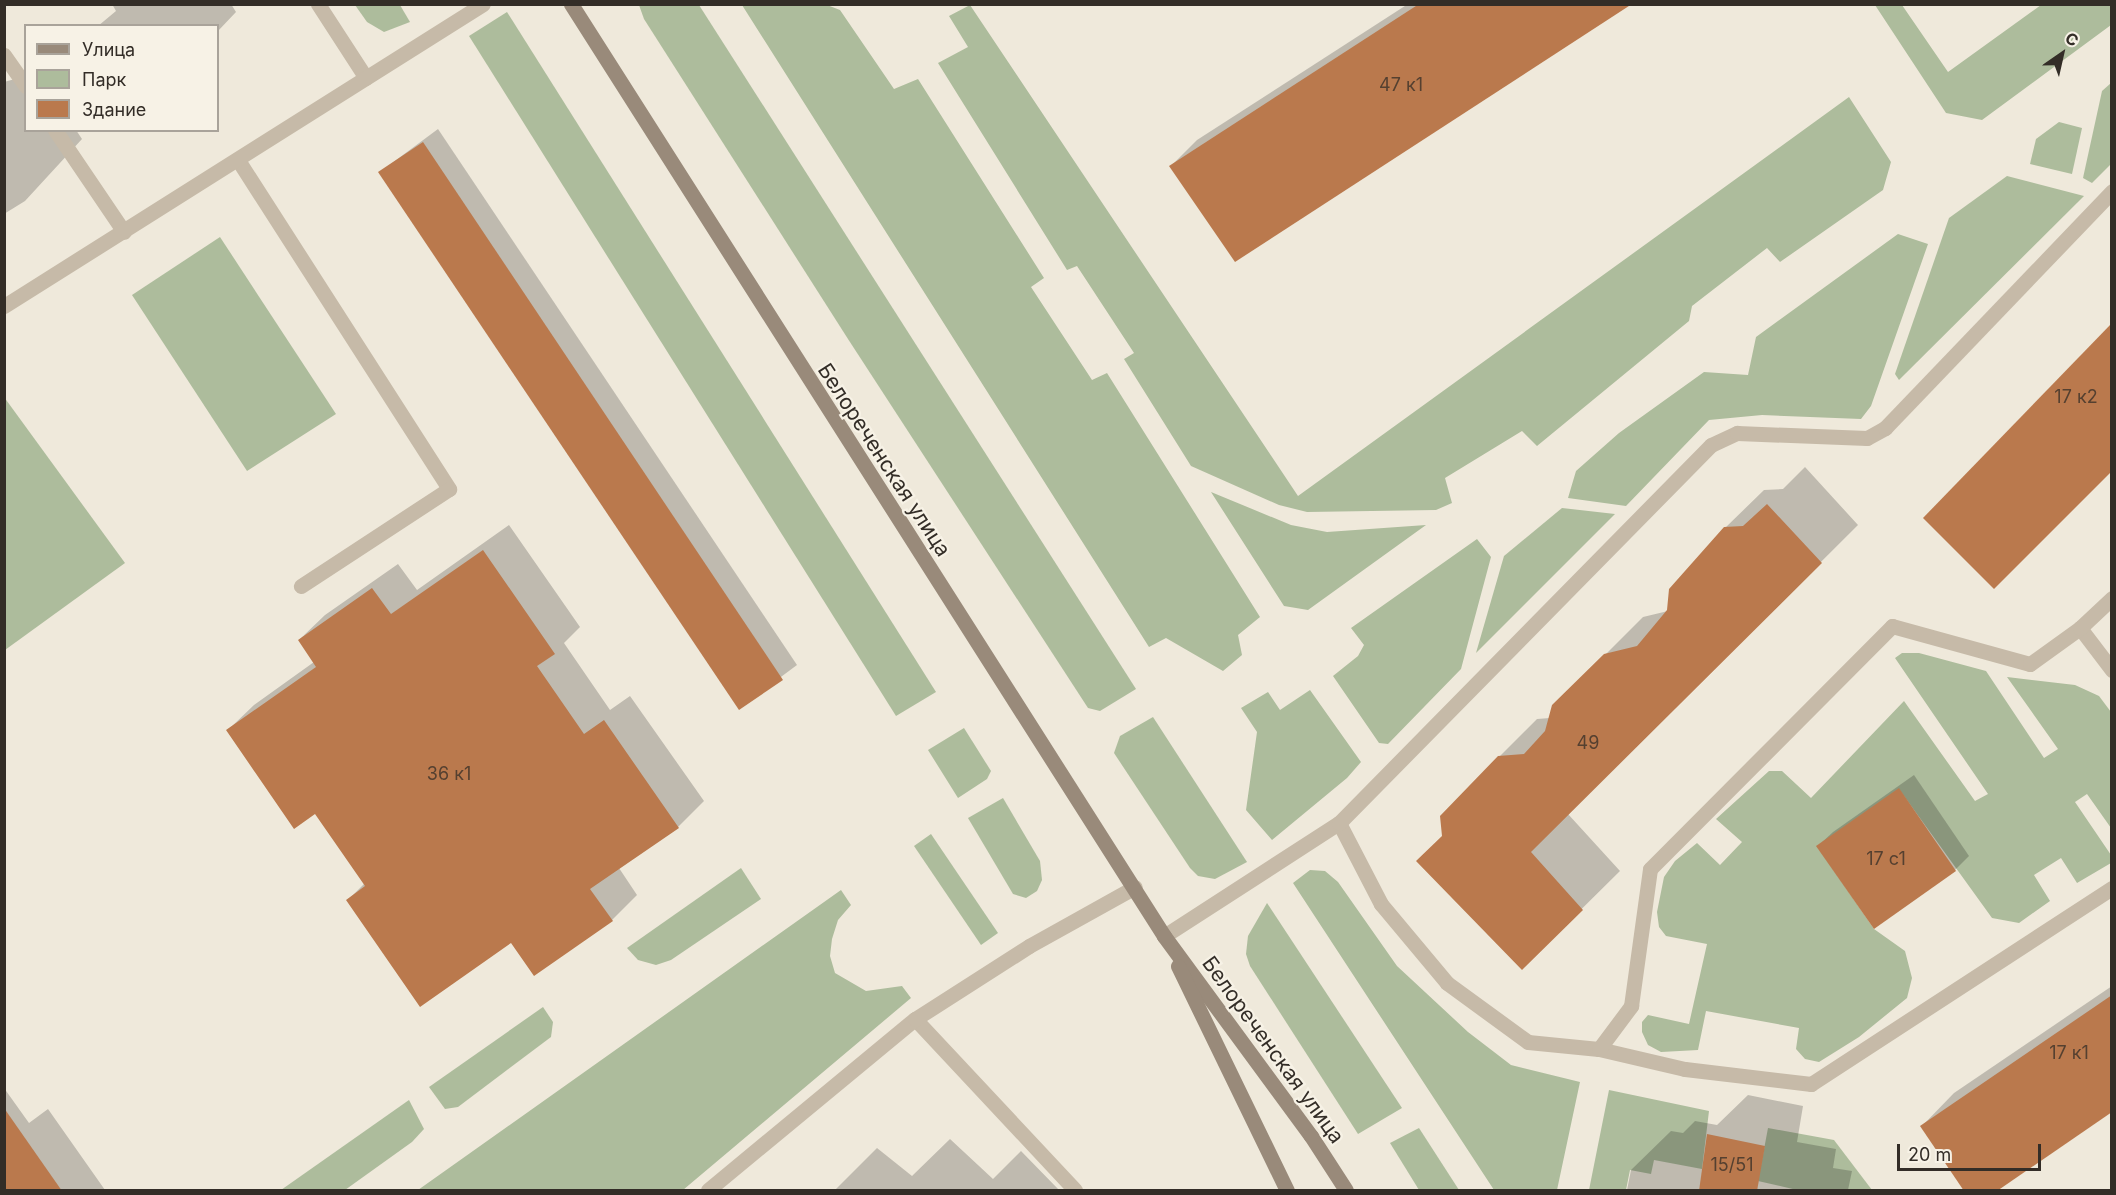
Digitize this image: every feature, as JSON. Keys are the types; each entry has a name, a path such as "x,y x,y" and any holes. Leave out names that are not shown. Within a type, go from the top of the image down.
{"main road":[{"name":"Белореченская улица","path":"571,4 1135,887 1164,936 1287,1191"},
{"name":"Белореченская улица","path":"1164,936 1311,1136 1346,1191"}],"lane":[{"path":"318,4 366,78"},
{"path":"4,306 483,4"},
{"path":"4,56 24,83"},
{"path":"57,132 124,232"},
{"path":"238,160 449,489 301,586"},
{"path":"1164,936 1340,823 1711,445 1737,434 1867,438 1885,428 2112,191"},
{"path":"1599,1049 1631,1006 1650,869 1892,626 2030,664 2080,628 2112,598"},
{"path":"2080,628 2112,670"},
{"path":"1340,823 1381,904 1447,983 1528,1042 1599,1049 1685,1069 1811,1084 2112,888"},
{"path":"708,1191 915,1019 1029,946 1135,887"},
{"path":"915,1019 1075,1191"}],"green space":[{"path":"355,5 400,5 410,22 384,32 367,22"},
{"path":"639,5 699,5 1136,689 1100,711 1088,708 848,339 644,19"},
{"path":"742,5 827,5 840,10 894,89 918,79 1044,278 1031,287 1092,380 1107,373 1260,617 1238,635 1242,655 1223,671 1166,638 1149,647"},
{"path":"970,5 1298,496 1849,97 1891,162 1883,190 1780,262 1767,248 1692,306 1689,321 1537,446 1522,431 1445,478 1452,503 1436,510 1307,512 1279,505 1191,466 1124,359 1134,353 1077,266 1067,270 938,63 968,47 949,16"},
{"path":"1875,5 1902,5 1948,72 2041,5 2111,5 2111,25 1982,120 1946,113"},
{"path":"507,12 936,692 896,716 469,36"},
{"path":"2111,83 2111,164 2092,183 2083,178 2102,91"},
{"path":"2059,122 2082,128 2072,174 2030,164 2036,139"},
{"path":"2007,176 2084,196 1899,380 1895,374 1949,218"},
{"path":"1898,234 1928,244 1871,406 1861,419 1762,415 1709,420 1626,506 1568,498 1576,471 1619,433 1704,372 1748,375 1756,337"},
{"path":"220,237 336,414 247,471 132,295"},
{"path":"4,397 125,563 5,650 4,650"},
{"path":"1211,492 1291,525 1327,532 1426,525 1308,610 1284,606"},
{"path":"1562,508 1615,514 1476,653 1504,556"},
{"path":"1477,539 1491,557 1461,669 1388,744 1379,743 1333,676 1358,656 1364,645 1351,628"},
{"path":"1902,653 1919,653 1986,671 2044,758 2058,749 2007,677 2075,685 2099,696 2111,712 2111,828 2087,794 2075,802 2111,855 2111,863 2077,883 2061,858 2034,875 2050,901 2019,923 1992,918 1899,789 1817,846 1874,929 1905,951 1912,978 1907,998 1859,1037 1819,1062 1805,1059 1796,1049 1799,1028 1706,1011 1698,1050 1661,1052 1648,1045 1642,1032 1642,1022 1648,1015 1689,1024 1707,944 1666,936 1659,927 1657,912 1664,877 1675,861 1697,843 1720,865 1742,842 1716,819 1769,771 1782,771 1811,798 1904,701 1975,801 1988,794 1895,658"},
{"path":"1310,690 1361,762 1347,778 1272,840 1246,810 1257,732 1241,708 1268,692 1280,710"},
{"path":"1153,717 1247,862 1215,879 1198,876 1190,868 1114,753 1120,736"},
{"path":"964,728 991,771 987,779 958,798 928,750"},
{"path":"1003,798 1040,861 1042,880 1037,891 1026,898 1013,894 968,818"},
{"path":"931,834 998,933 981,945 914,846"},
{"path":"741,868 761,899 671,960 656,965 638,960 627,948"},
{"path":"1310,870 1325,871 1338,882 1397,966 1468,1032 1511,1065 1580,1082 1557,1190 1494,1190 1293,883"},
{"path":"841,890 851,905 838,920 832,939 830,956 835,973 866,991 902,986 911,998 683,1190 418,1190"},
{"path":"1267,903 1402,1108 1358,1134 1250,966 1246,954 1248,936"},
{"path":"543,1007 553,1022 551,1037 458,1107 445,1109 429,1087"},
{"path":"1609,1090 1709,1111 1702,1169 1654,1160 1651,1174 1630,1170 1626,1190 1589,1190"},
{"path":"409,1100 424,1129 412,1142 345,1190 281,1190"},
{"path":"1419,1128 1459,1190 1419,1190 1390,1143"},
{"path":"1768,1128 1834,1140 1872,1190 1797,1190 1758,1181"}],"building":[{"path":"1419,4 1632,4 1235,262 1169,166"},
{"path":"423,142 783,680 739,710 378,172"},
{"path":"2112,323 2112,471 1994,589 1923,518"},
{"path":"1767,504 1822,563 1531,852 1583,910 1522,970 1416,861 1442,836 1440,816 1498,756 1524,754 1545,731 1552,705 1604,654 1637,646 1667,610 1669,589 1724,527 1743,526"},
{"path":"483,550 555,654 537,666 584,734 604,720 679,828 590,889 613,921 534,976 511,943 420,1007 346,900 365,886 315,814 294,829 226,730 316,667 298,640 372,588 391,614"},
{"path":"1899,788 1956,871 1874,929 1816,846"},
{"path":"2112,995 2112,1112 1997,1191 1964,1191 1920,1126"},
{"path":"4,1108 62,1191 4,1191"},
{"path":"1707,1134 1765,1146 1757,1191 1699,1191"}]}
